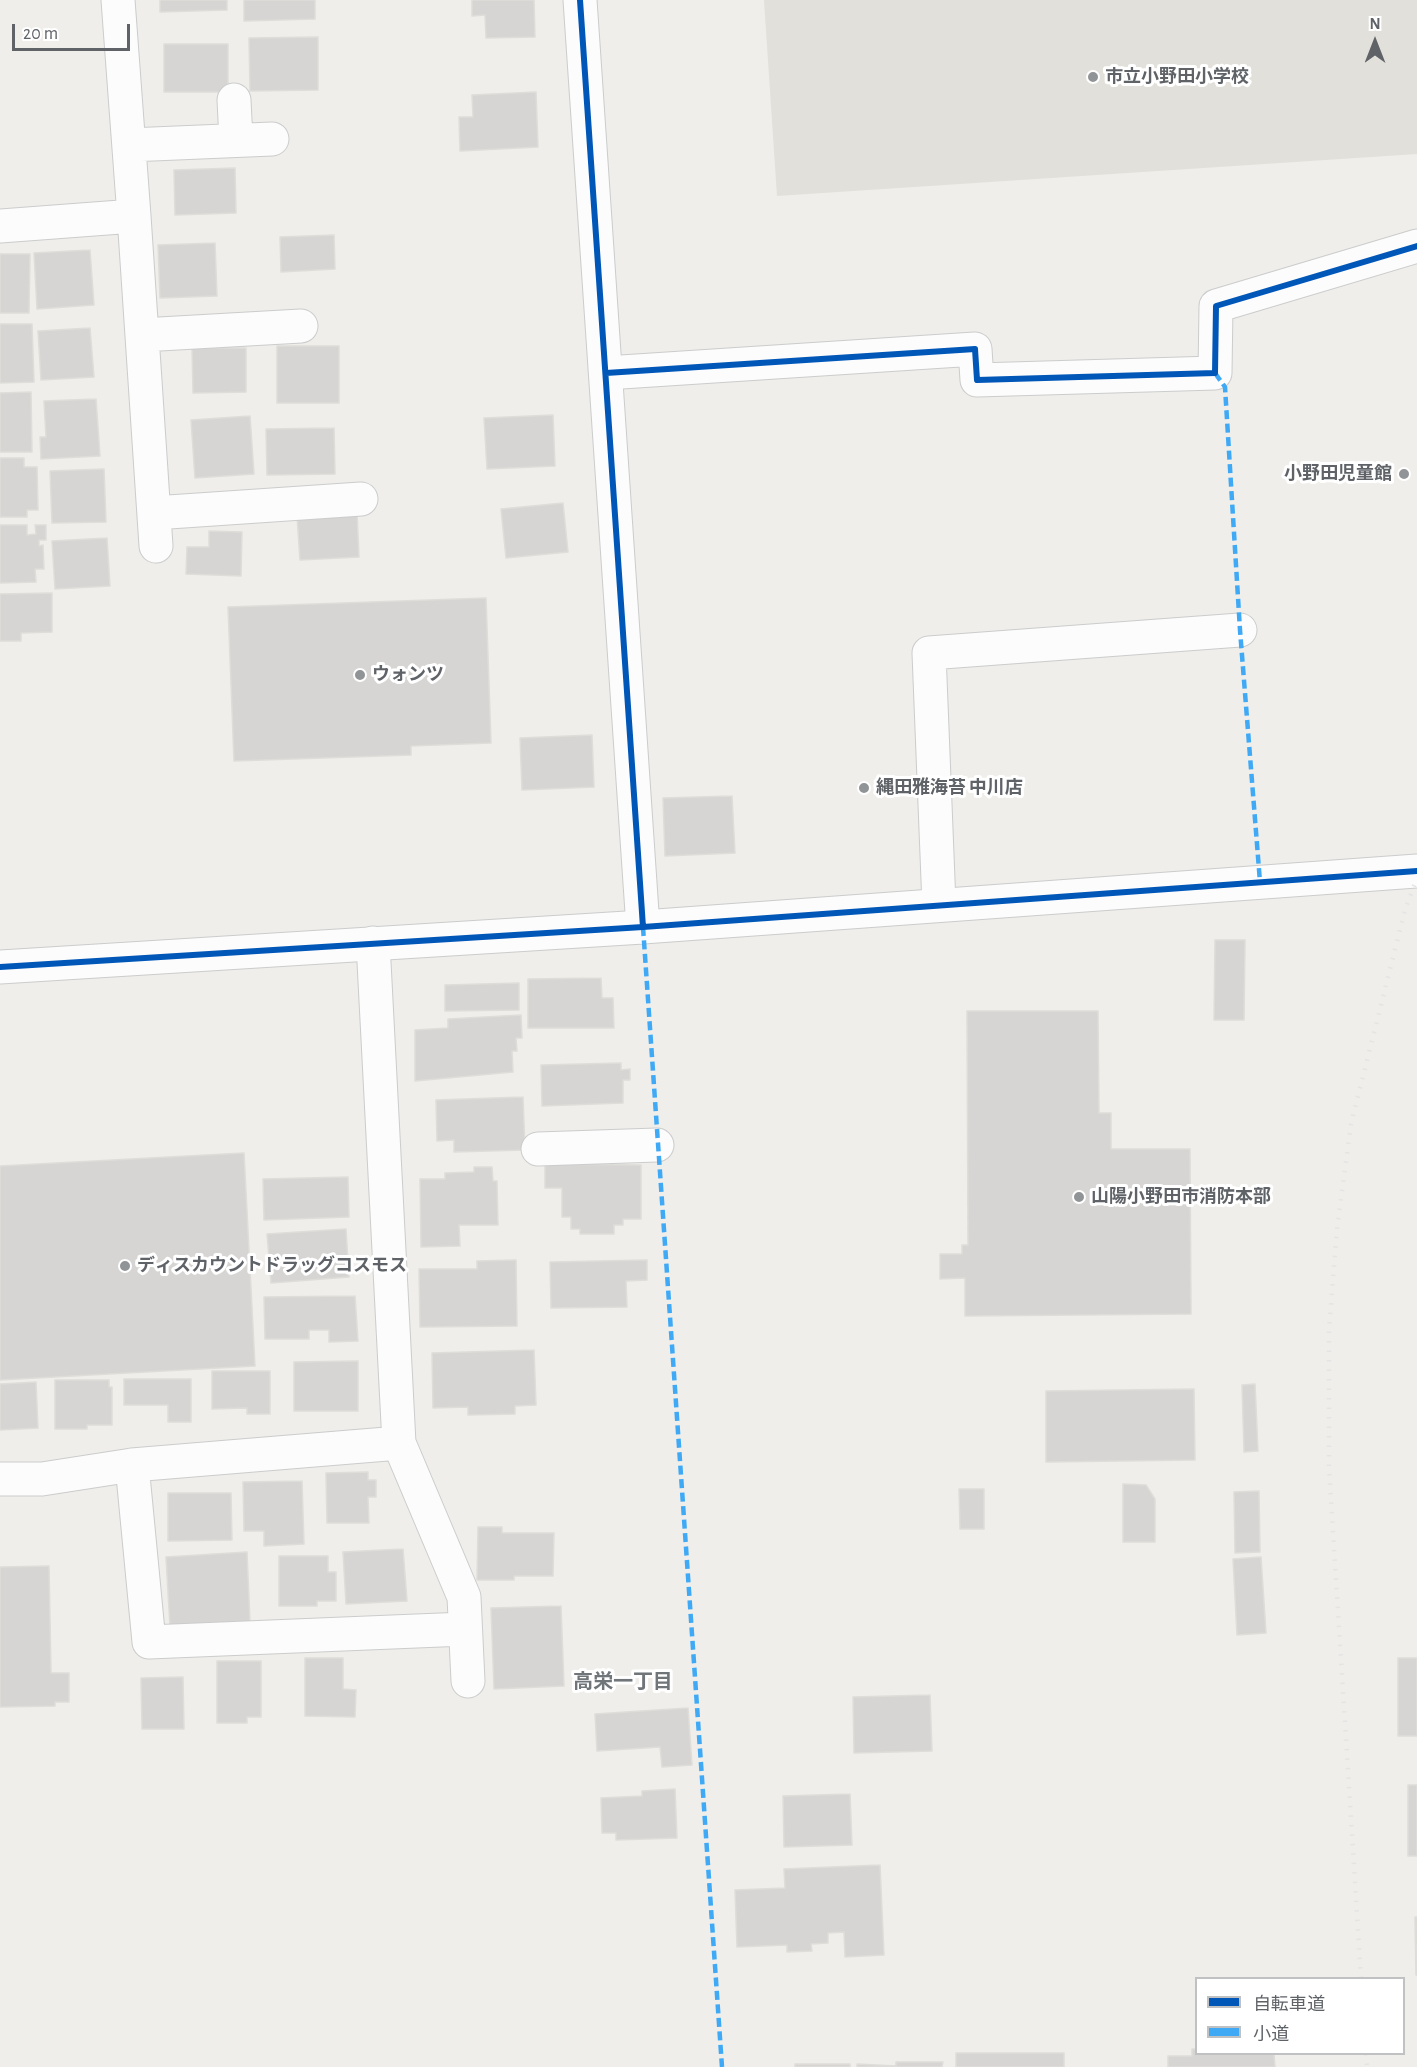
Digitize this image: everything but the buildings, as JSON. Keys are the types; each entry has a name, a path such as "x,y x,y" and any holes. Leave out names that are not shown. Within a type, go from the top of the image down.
{"street":[{"path":"118,0 156,546"},
{"path":"580,0 643,927"},
{"path":"234,100 236,140"},
{"path":"129,145 272,139"},
{"path":"0,226 134,216"},
{"path":"606,373 975,349 977,380 1215,373 1216,306 1417,246"},
{"path":"142,335 301,326"},
{"path":"154,513 361,499"},
{"path":"939,905 929,653 1240,630"},
{"path":"0,968 643,927 1417,871"},
{"path":"373,943 399,1443 464,1597 468,1681"},
{"path":"538,1149 657,1145"},
{"path":"0,1479 42,1479 132,1465 399,1443"},
{"path":"132,1465 149,1642 465,1629"}],"shaded area":[{"name":"市立小野田小学校","path":"764,0 1417,0 1417,154 777,196"}],"railway":[{"path":"1361,1977 1329,1468 1329,1330 1337,1229 1351,1124 1405,910 1417,878"},
{"path":"1366,2055 1367,2067"}],"marked path":[{"path":"1215,373 1225,387 1240,630 1260,882"},
{"path":"643,927 722,2067"}],"cycle path":[{"path":"580,0 643,927"},
{"path":"606,373 975,349 977,380 1215,373 1216,306 1417,246"},
{"path":"0,967 643,927 1417,871"}],"place":[{"name":"市立小野田小学校","path":"1093,77"},
{"name":"小野田児童館","path":"1404,474"},
{"name":"ウォンツ","path":"360,675"},
{"name":"縄田雅海苔 中川店","path":"864,788"},
{"name":"山陽小野田市消防本部","path":"1079,1197"},
{"name":"ディスカウントドラッグコスモス","path":"125,1266"}],"district":[{"name":"高栄一丁目","path":"623,1682"}]}
